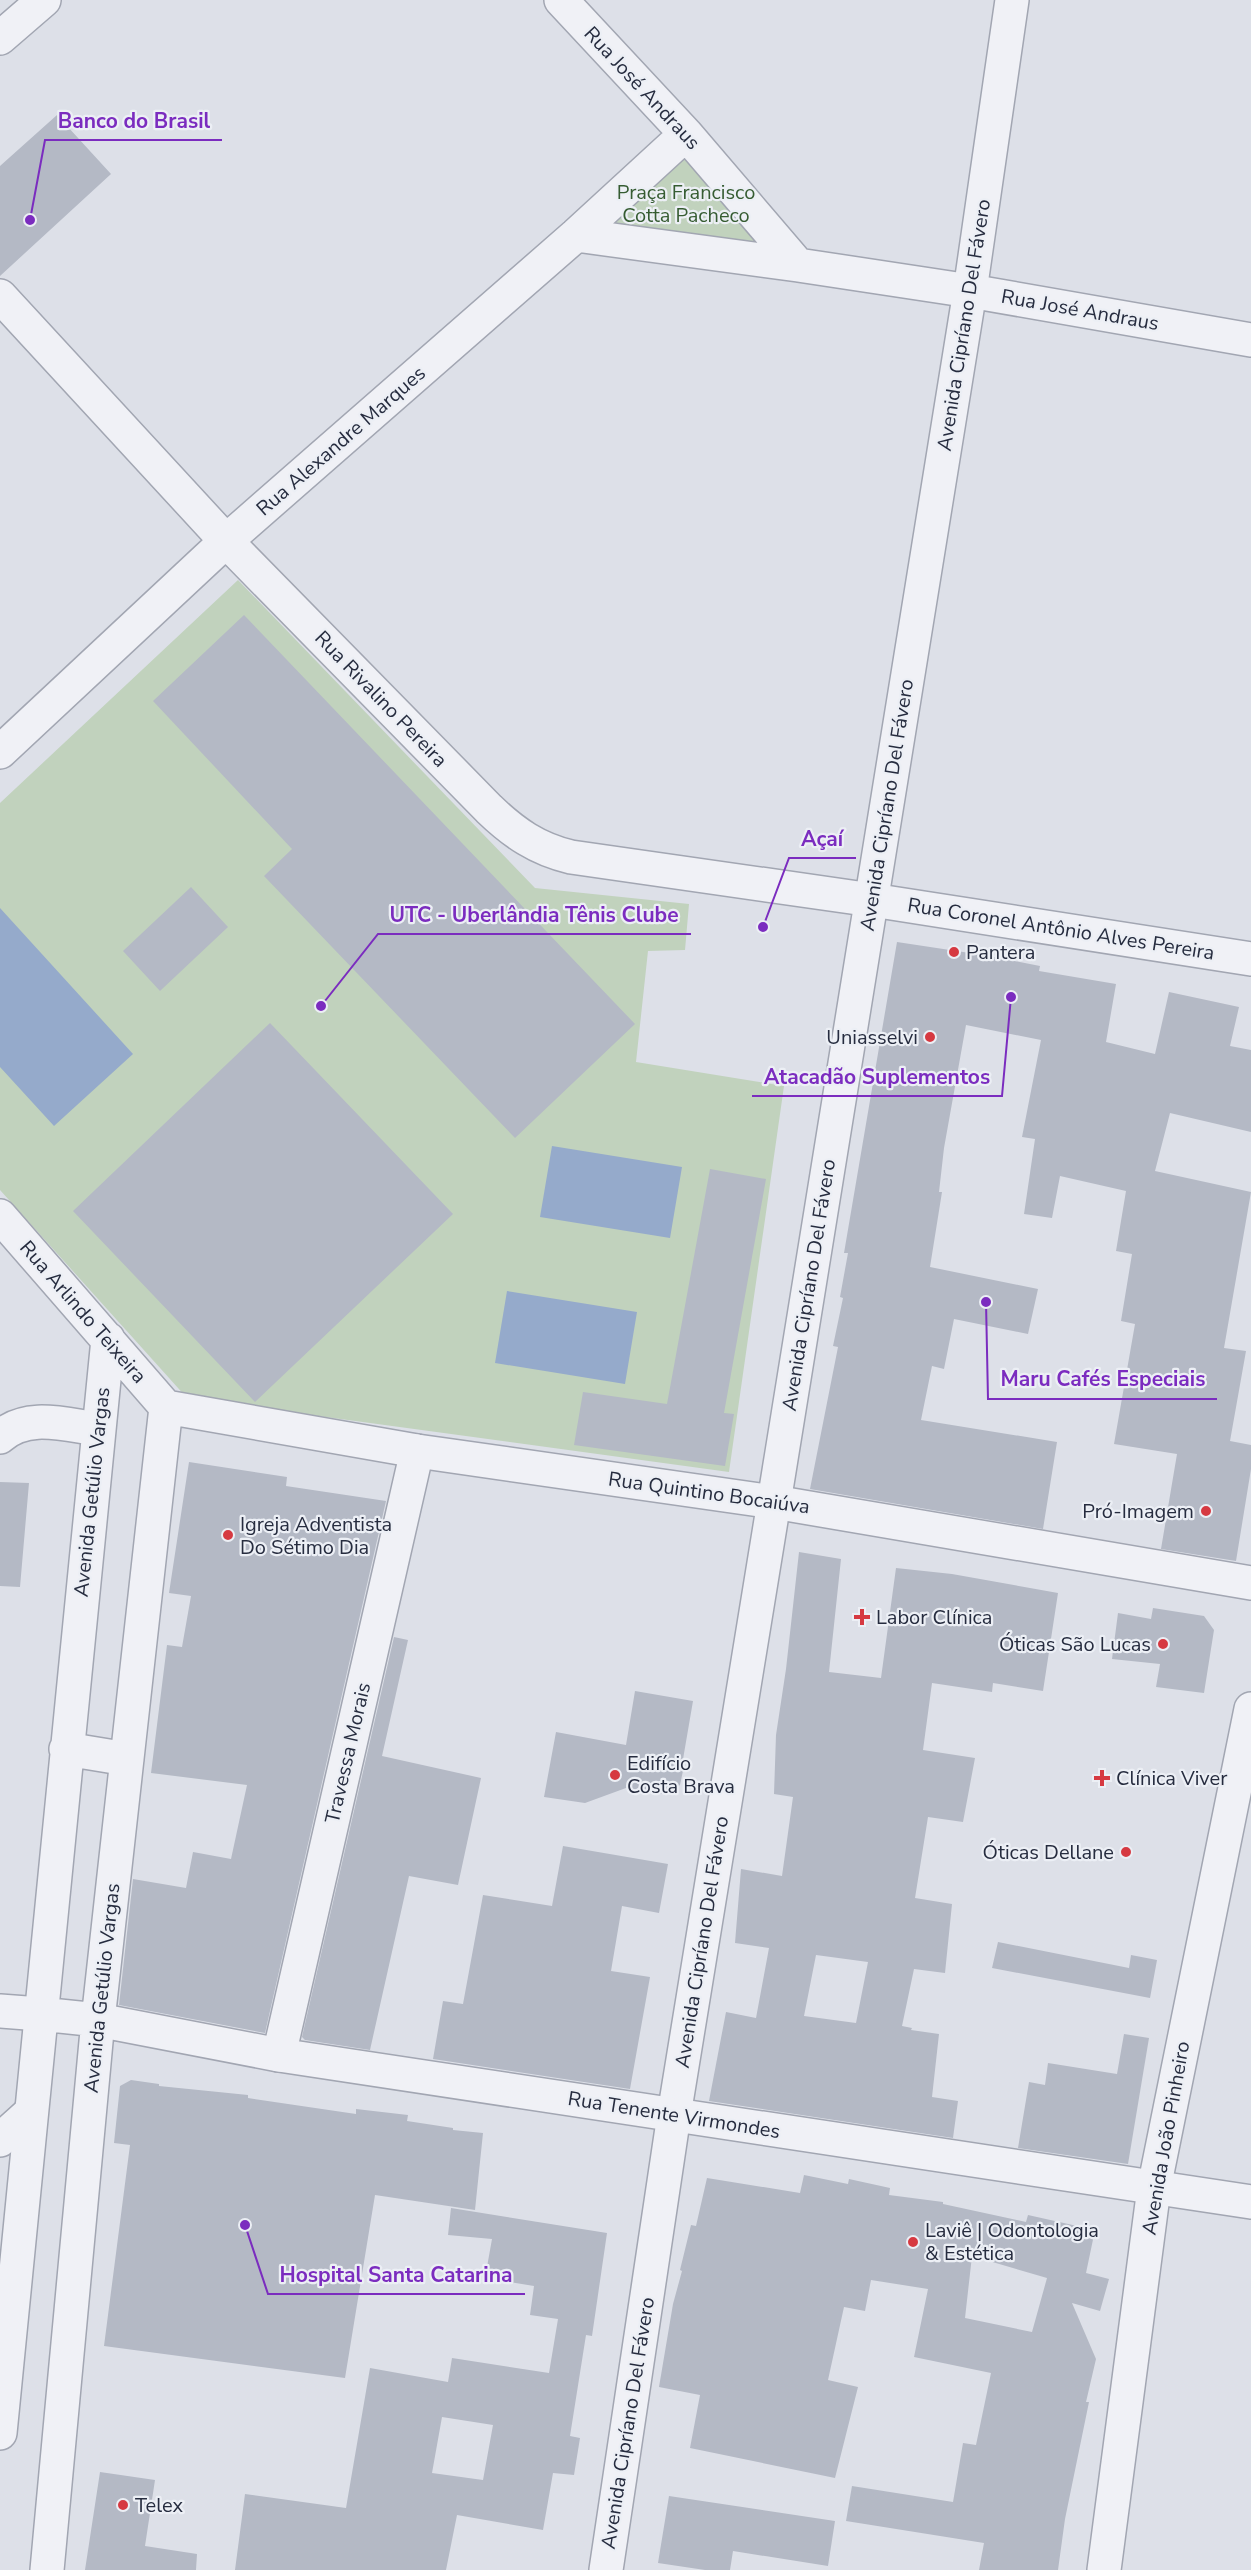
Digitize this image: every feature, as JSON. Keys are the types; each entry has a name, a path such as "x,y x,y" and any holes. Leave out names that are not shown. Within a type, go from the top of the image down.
{"street":[{"path":"0,39 44,0"},
{"name":"Rua José Andraus","path":"561,0 686,134 798,265 970,291 1251,340"},
{"name":"Avenida Cipríano Del Fávero","path":"606,2570 674,2115 970,291 1012,0"},
{"name":"Rua Alexandre Marques","path":"0,752 226,541 576,235 686,134"},
{"path":"576,235 798,265"},
{"name":"Rua Rivalino Pereira","path":"0,296 226,541 508,827 547,851 570,858 872,900"},
{"name":"Rua Coronel Antônio Alves Pereira","path":"872,900 1251,959"},
{"name":"Rua Arlindo Teixeira","path":"0,1216 166,1407"},
{"name":"Avenida Getúlio Vargas","path":"0,2433 108,1338"},
{"name":"Rua Quintino Bocaiúva","path":"166,1407 417,1451 774,1502 1251,1582"},
{"name":"Avenida Getúlio Vargas","path":"47,2570 98,2020 166,1407"},
{"path":"0,1437 24,1422 41,1421 99,1429"},
{"name":"Travessa Morais","path":"279,2055 417,1451"},
{"name":"Avenida João Pinheiro","path":"1104,2570 1154,2188 1251,1709"},
{"path":"66,1749 127,1760"},
{"name":"Rua Tenente Virmondes","path":"0,2011 98,2020 279,2055 1251,2202"},
{"path":"0,2140 30,2112"}],"green space":[{"name":"Praça Francisco Cotta Pacheco","path":"694,145 768,257 600,230"},
{"path":"238,580 535,888 689,904 685,950 648,951 636,1062 784,1086 729,1472 187,1398 0,1190 0,803"}],"water":[{"path":"0,908 133,1054 54,1126 0,1067"},
{"path":"552,1146 682,1167 670,1238 540,1217"},
{"path":"507,1291 637,1312 625,1384 495,1363"}],"building":[{"path":"57,115 111,174 0,276 0,166"},
{"path":"244,615 635,1024 515,1138 264,876 292,849 153,701"},
{"path":"191,887 228,927 160,991 123,951"},
{"path":"897,942 983,955 1040,966 1039,971 1116,984 1106,1042 1155,1054 1169,992 1239,1007 1230,1046 1251,1050 1251,1132 1170,1113 1155,1171 1251,1192 1224,1348 1246,1351 1230,1441 1251,1445 1251,1469 1236,1561 1161,1549 1177,1454 1114,1444 1135,1324 1121,1321 1132,1254 1116,1251 1126,1191 1060,1176 1052,1218 1024,1214 1035,1139 1022,1137 1041,1040 966,1025 944,1148 939,1192 942,1192 930,1267 1038,1289 1028,1334 954,1319 944,1369 932,1366 921,1420 1057,1442 1043,1529 810,1489 838,1347 833,1346 843,1298 840,1297 848,1253 844,1253"},
{"path":"270,1023 453,1214 255,1402 73,1211"},
{"path":"710,1169 766,1179 724,1413 734,1414 725,1466 574,1445 583,1392 667,1404"},
{"path":"189,1462 287,1477 286,1486 386,1501 265,2033 119,2005 133,1879 186,1888 193,1852 231,1859 247,1785 151,1773 167,1645 182,1647 191,1596 169,1593"},
{"path":"0,1482 29,1483 20,1587 0,1586"},
{"path":"799,1552 841,1559 829,1672 881,1678 896,1568 952,1574 1058,1593 1043,1691 993,1683 992,1692 932,1683 923,1750 975,1758 963,1822 928,1817 915,1898 952,1904 945,1973 914,1969 902,2026 912,2028 911,2030 939,2034 932,2097 958,2101 953,2138 709,2101 726,2012 756,2018 769,1948 735,1943 741,1869 782,1876 793,1797 774,1794 776,1735","holes":["816,1955 868,1962 856,2023 804,2016"]},
{"name":"Óticas São Lucas","path":"1153,1608 1204,1616 1214,1630 1204,1693 1156,1687 1160,1664 1112,1659 1118,1613 1151,1619"},
{"path":"394,1637 408,1640 382,1756 481,1778 458,1885 409,1876 370,2050 305,2040 302,2037"},
{"name":"Edifício Costa Brava","path":"635,1691 693,1701 680,1785 664,1794 626,1788 585,1803 544,1797 556,1732 626,1745"},
{"path":"563,1846 668,1864 659,1913 622,1906 611,1971 650,1977 630,2089 433,2059 443,2001 463,2004 483,1895 552,1906"},
{"path":"998,1942 1129,1968 1131,1955 1157,1960 1150,1998 992,1968"},
{"path":"1124,2034 1149,2038 1128,2164 1018,2148 1029,2082 1045,2085 1048,2063 1117,2074"},
{"path":"131,2080 159,2084 159,2086 248,2095 248,2098 356,2114 356,2109 408,2115 407,2121 483,2133 475,2210 375,2195 345,2378 104,2346 130,2145 114,2143 120,2086"},
{"path":"804,2175 848,2184 849,2179 890,2188 889,2195 943,2202 943,2204 1026,2222 1028,2215 1095,2230 1086,2273 1109,2279 1100,2311 1072,2303 1096,2359 1086,2402 1089,2402 1065,2519 1058,2570 979,2570 984,2543 846,2521 852,2486 953,2502 963,2443 976,2445 991,2373 914,2357 928,2289 871,2280 865,2311 844,2307 828,2380 858,2387 835,2478 690,2448 700,2395 659,2387 673,2304 682,2271 680,2270 691,2225 696,2226 707,2178 800,2193","holes":["972,2256 1047,2278 1032,2332 965,2318"]},
{"path":"451,2208 607,2233 592,2336 586,2335 570,2436 580,2438 574,2475 553,2473 543,2530 457,2515 446,2570 235,2570 245,2494 346,2508 370,2368 448,2382 452,2358 549,2373 558,2319 530,2315 534,2286 485,2278 492,2239 448,2235","holes":["442,2417 493,2425 483,2480 432,2473"]},
{"path":"100,2472 155,2480 145,2546 197,2554 196,2570 85,2570"},
{"path":"669,2496 835,2521 828,2566 733,2551 730,2570 705,2570 658,2563"}],"place":[{"name":"Banco do Brasil","path":"30,220"},
{"name":"Açaí","path":"763,927"},
{"name":"Pantera","path":"954,952"},
{"name":"Atacadão Suplementos","path":"1011,997"},
{"name":"UTC - Uberlândia Tênis Clube","path":"321,1006"},
{"name":"Uniasselvi","path":"930,1037"},
{"name":"Maru Cafés Especiais","path":"986,1302"},
{"name":"Pró-Imagem","path":"1206,1511"},
{"name":"Igreja Adventista Do Sétimo Dia","path":"228,1535"},
{"name":"Labor Clínica","path":"862,1617"},
{"name":"Óticas São Lucas","path":"1163,1644"},
{"name":"Edifício Costa Brava","path":"615,1775"},
{"name":"Clínica Viver","path":"1102,1778"},
{"name":"Óticas Dellane","path":"1126,1852"},
{"name":"Hospital Santa Catarina","path":"245,2225"},
{"name":"Laviê | Odontologia & Estética","path":"913,2242"},
{"name":"Telex","path":"123,2505"}]}
